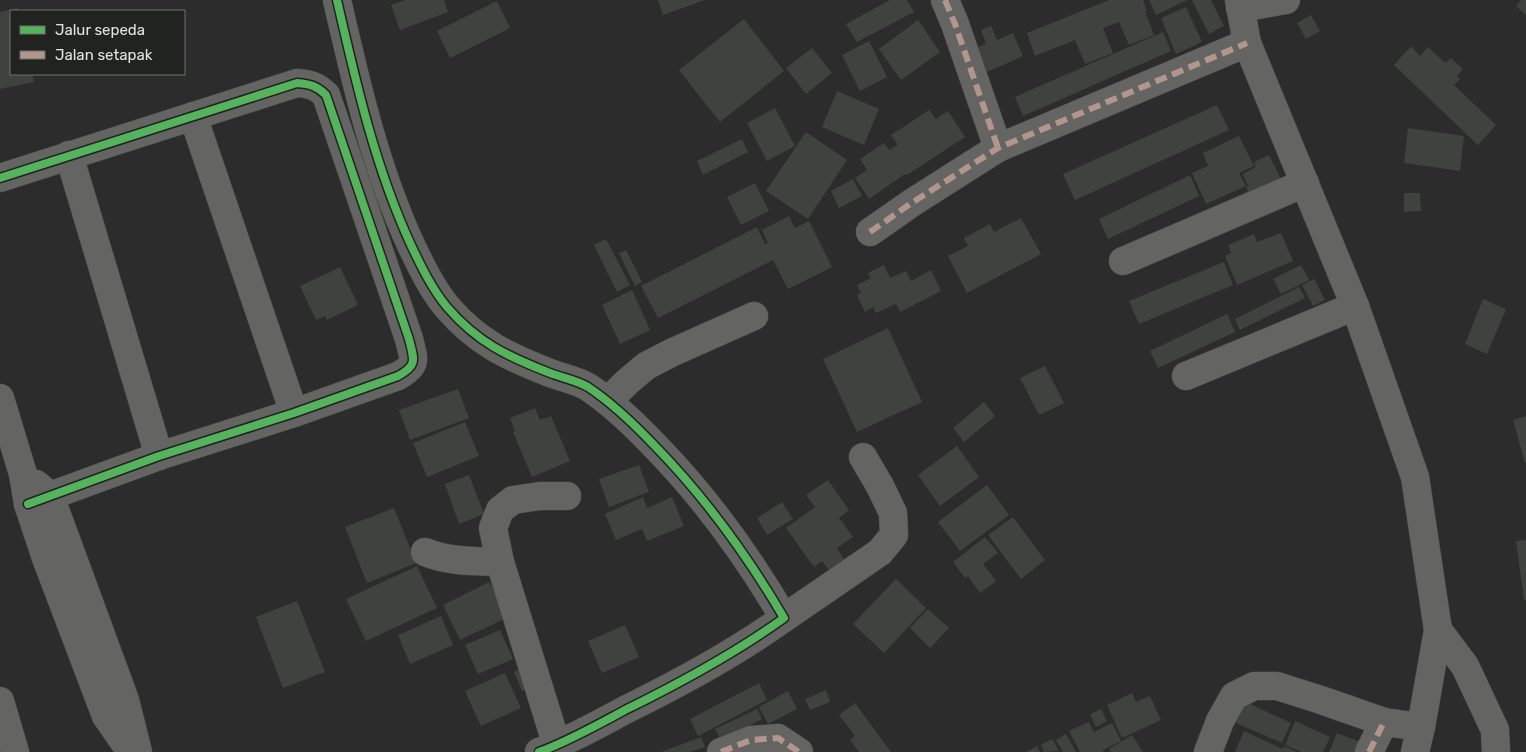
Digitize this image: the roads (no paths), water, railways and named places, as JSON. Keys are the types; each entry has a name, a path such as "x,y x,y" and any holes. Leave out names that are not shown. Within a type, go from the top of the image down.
{"street":[{"path":"337,0 359,97 378,161 396,211 417,258 445,305 473,334 490,346 520,361 586,386 608,402 639,430 698,494 742,551 784,618"},
{"path":"1208,752 1220,720 1234,696 1254,686 1277,686 1321,700 1384,722 1418,740 1438,630 1415,477 1355,306 1247,43 1240,4 1286,0"},
{"path":"951,2 955,24 998,148"},
{"path":"870,232 998,148 1247,43"},
{"path":"0,178 298,83 308,83 319,88 326,95 409,339 413,362 409,370 398,376 294,413 159,456 39,500"},
{"path":"193,116 294,413"},
{"path":"69,155 159,456"},
{"path":"1123,260 1305,184"},
{"path":"1186,376 1355,306"},
{"path":"608,402 646,366 754,316"},
{"path":"0,398 23,474 39,500 125,700 138,752"},
{"path":"567,496 540,496 512,500 500,510 492,528 548,749 659,693 753,639 880,552 894,535 893,513 863,457"},
{"path":"39,500 46,558 106,716 132,752"},
{"path":"425,552 452,560 500,562"},
{"path":"1438,630 1465,666 1495,730 1497,752"},
{"path":"0,701 15,752"},
{"path":"1369,752 1384,722"},
{"path":"721,752 751,740 778,738 799,752"}]}
